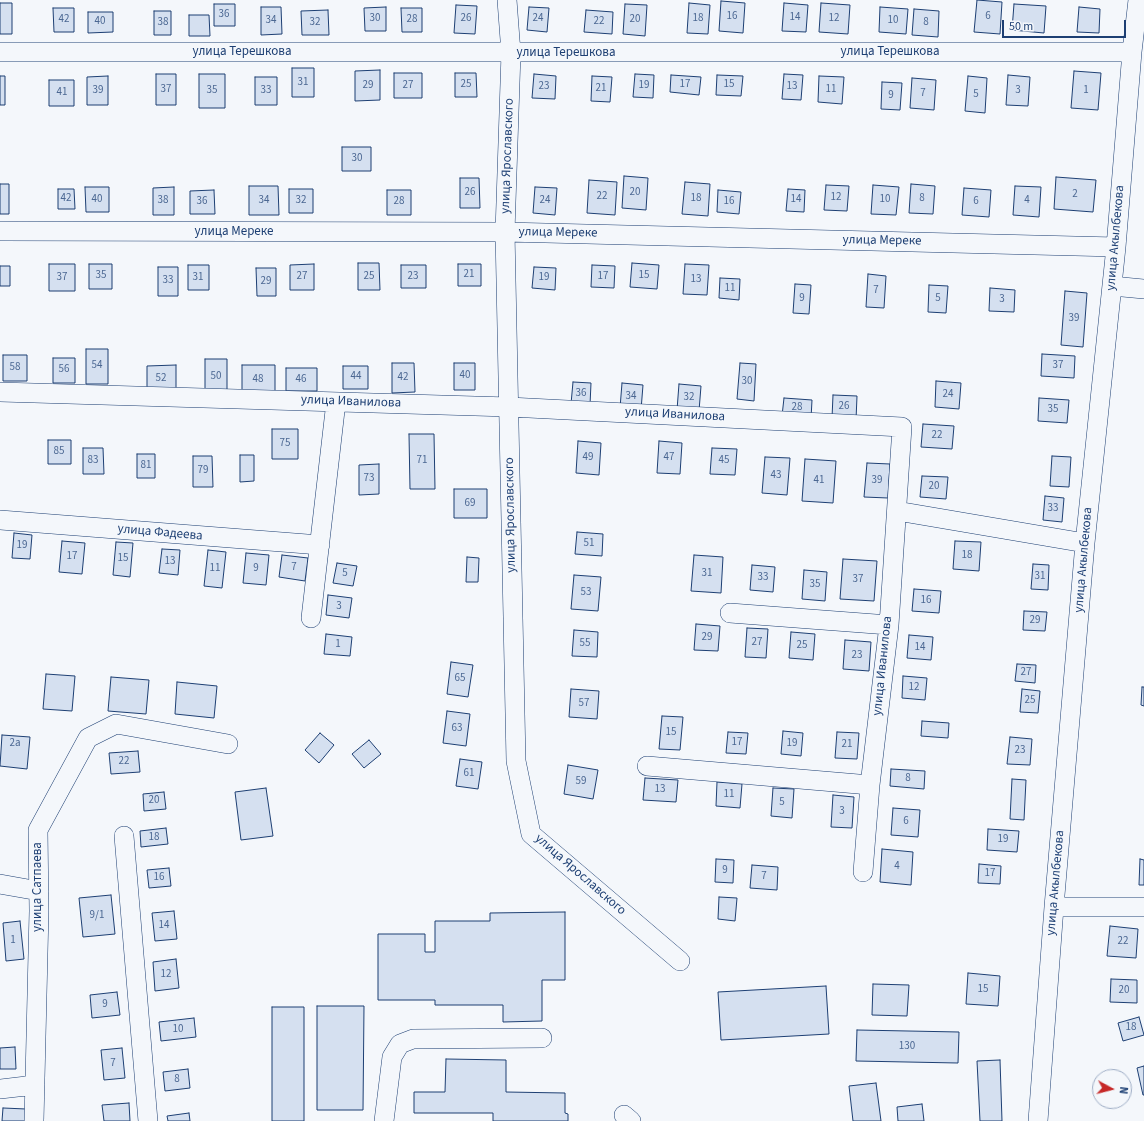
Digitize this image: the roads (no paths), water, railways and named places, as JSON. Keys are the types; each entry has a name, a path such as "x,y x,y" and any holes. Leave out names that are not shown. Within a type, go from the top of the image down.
{"street":[{"name":"улица Ярославского","path":"507,0 511,53 505,232 516,761 532,834 680,961"},
{"name":"улица Акылбекова","path":"1038,1121 1054,907 1085,543 1116,247 1132,52 1138,0"},
{"name":"улица Терешкова","path":"0,52 1132,52"},
{"name":"улица Мереке","path":"0,231 505,232 1116,247"},
{"path":"1112,286 1144,289"},
{"name":"улица Иванилова","path":"0,392 509,407 902,427 889,625 870,785 863,872"},
{"path":"311,618 336,402"},
{"path":"897,511 1085,543"},
{"name":"улица Фадеева","path":"0,520 320,545"},
{"path":"730,613 889,625"},
{"name":"улица Сатпаева","path":"34,1121 39,891 38,830 88,738 116,724 228,744"},
{"path":"647,766 870,785"},
{"path":"124,836 148,1121"},
{"path":"0,884 39,891"},
{"path":"1054,907 1144,907"},
{"path":"384,1121 392,1057 400,1044 414,1039 542,1038"},
{"path":"0,1089 35,1085"}]}
